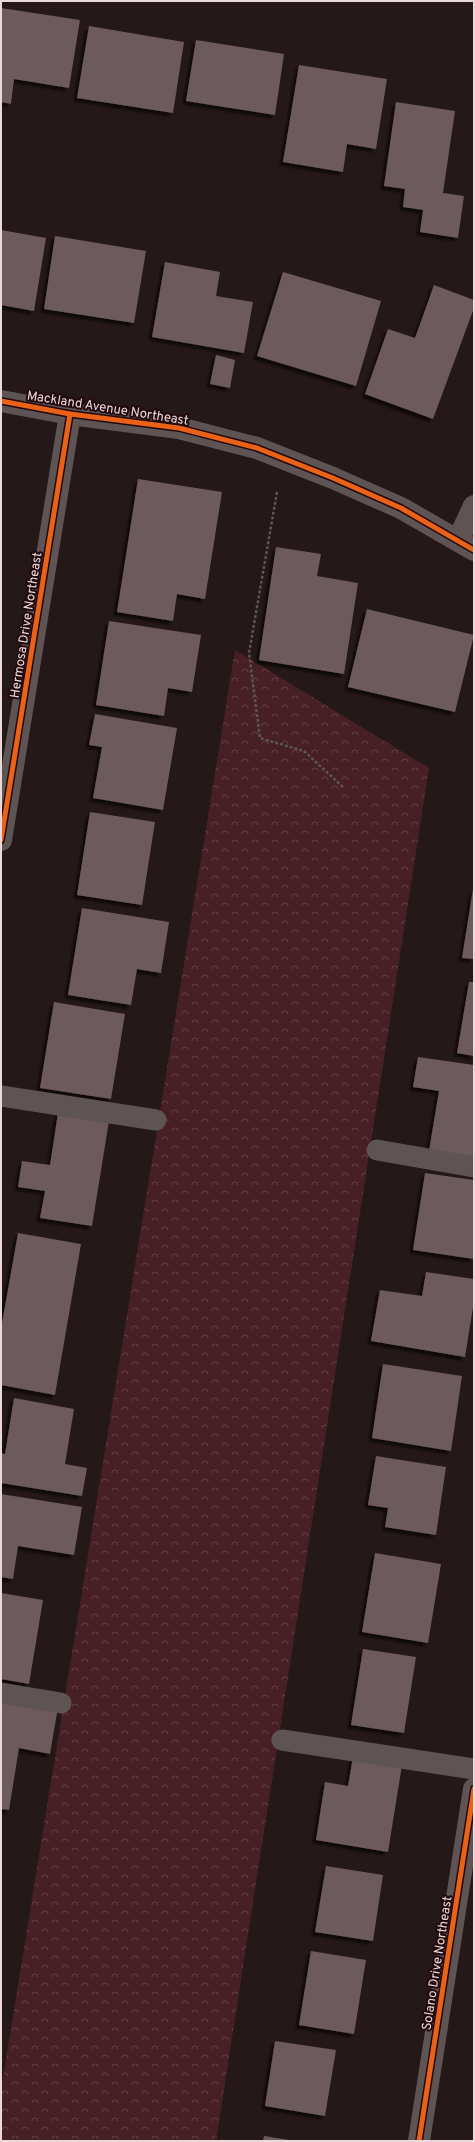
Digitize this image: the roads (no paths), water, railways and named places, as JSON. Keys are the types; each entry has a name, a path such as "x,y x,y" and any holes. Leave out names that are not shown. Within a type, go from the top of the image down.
{"street":[{"name":"Mackland Avenue Northeast","path":"1,401 70,414 179,428 257,448 334,478 401,508 466,545"},
{"name":"Hermosa Drive Northeast","path":"1,840 70,414"},
{"path":"466,545 474,506"},
{"name":"Solano Drive Northeast","path":"419,2141 474,1789"}],"lane":[{"path":"1,1096 156,1120"},
{"path":"377,1150 474,1167"},
{"path":"1,1692 61,1703"},
{"path":"282,1740 474,1770"}]}
